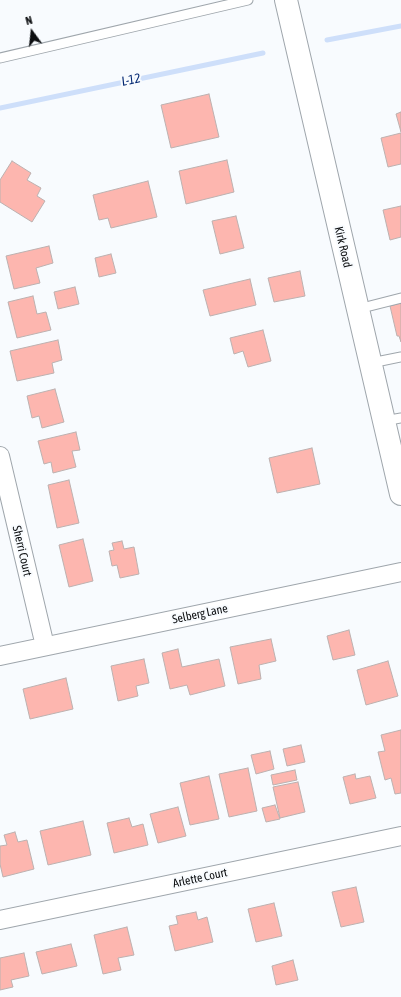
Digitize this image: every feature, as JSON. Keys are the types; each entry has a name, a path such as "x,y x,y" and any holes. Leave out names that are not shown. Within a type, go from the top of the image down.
{"street":[{"name":"Kirk Road","path":"286,0 370,364 393,419 401,494"},
{"name":"Sherri Court","path":"0,456 44,646"},
{"name":"Selberg Lane","path":"0,656 401,572"},
{"name":"Arlette Court","path":"0,920 401,836"}],"lane":[{"path":"204,0 207,10"},
{"path":"0,58 248,0"},
{"path":"358,309 401,298"},
{"path":"370,364 401,357"}],"building":[{"path":"209,94 219,137 171,148 161,105"},
{"path":"401,112 401,132 396,114"},
{"path":"401,133 401,164 388,167 381,138"},
{"path":"227,160 234,192 186,204 179,171"},
{"path":"12,161 31,173 27,180 41,188 37,196 45,201 32,222 0,202 0,180"},
{"path":"148,181 157,217 111,228 108,218 99,220 93,195"},
{"path":"401,206 401,237 390,240 383,210"},
{"path":"236,216 244,248 220,254 212,221"},
{"path":"49,246 53,263 36,268 40,283 14,289 6,256"},
{"path":"111,254 116,273 99,277 95,258"},
{"path":"300,271 305,296 274,302 268,278"},
{"path":"250,279 256,305 210,316 203,290"},
{"path":"75,287 79,304 58,309 54,292"},
{"path":"33,296 37,314 46,312 51,330 17,338 8,302"},
{"path":"401,303 401,342 399,336 397,336 390,306"},
{"path":"263,330 271,361 248,367 243,351 234,354 230,338"},
{"path":"58,340 62,360 52,363 54,373 17,381 10,351"},
{"path":"55,389 64,422 42,428 39,416 32,418 27,396"},
{"path":"76,432 80,450 72,451 76,467 53,473 51,462 44,464 38,441"},
{"path":"312,448 320,484 277,493 269,458"},
{"path":"69,480 79,523 57,528 48,485"},
{"path":"83,539 93,581 69,587 59,545"},
{"path":"122,541 124,549 134,547 139,574 120,578 117,565 112,566 109,551 114,550 112,543"},
{"path":"349,630 355,655 333,660 327,636"},
{"path":"271,639 276,661 259,665 261,679 238,684 230,647"},
{"path":"178,649 182,667 219,659 225,686 190,695 187,685 170,689 162,653"},
{"path":"144,659 149,683 136,686 138,696 118,701 111,666"},
{"path":"388,661 398,696 366,705 357,670"},
{"path":"66,678 73,709 30,719 23,689"},
{"path":"401,730 401,793 395,794 391,778 385,780 378,752 385,751 381,735"},
{"path":"301,745 305,762 287,766 283,749"},
{"path":"270,751 274,769 256,774 251,755"},
{"path":"248,768 257,811 229,817 219,774"},
{"path":"295,770 297,780 273,785 271,775"},
{"path":"355,774 356,779 370,776 376,798 350,804 343,777"},
{"path":"209,776 219,819 190,825 180,783"},
{"path":"298,782 305,812 280,818 273,787"},
{"path":"275,805 280,819 266,822 262,808"},
{"path":"178,807 186,836 158,843 150,814"},
{"path":"129,818 132,827 143,824 148,845 114,853 107,823"},
{"path":"83,821 91,855 48,865 40,831"},
{"path":"15,832 18,842 27,840 34,869 3,877 0,864 0,846 7,845 4,835"},
{"path":"356,887 364,922 341,927 332,892"},
{"path":"274,903 282,936 256,942 248,909"},
{"path":"196,912 198,920 207,917 213,942 175,951 169,926 178,924 176,916"},
{"path":"127,927 134,955 118,958 121,970 103,974 94,935"},
{"path":"71,944 77,966 42,974 36,952"},
{"path":"24,953 29,976 11,980 13,987 0,990 0,958"},
{"path":"293,960 298,980 276,985 272,966"}],"waterway":[{"name":"L-12","path":"327,40 401,26"},
{"name":"L-12","path":"0,108 263,53"}]}
